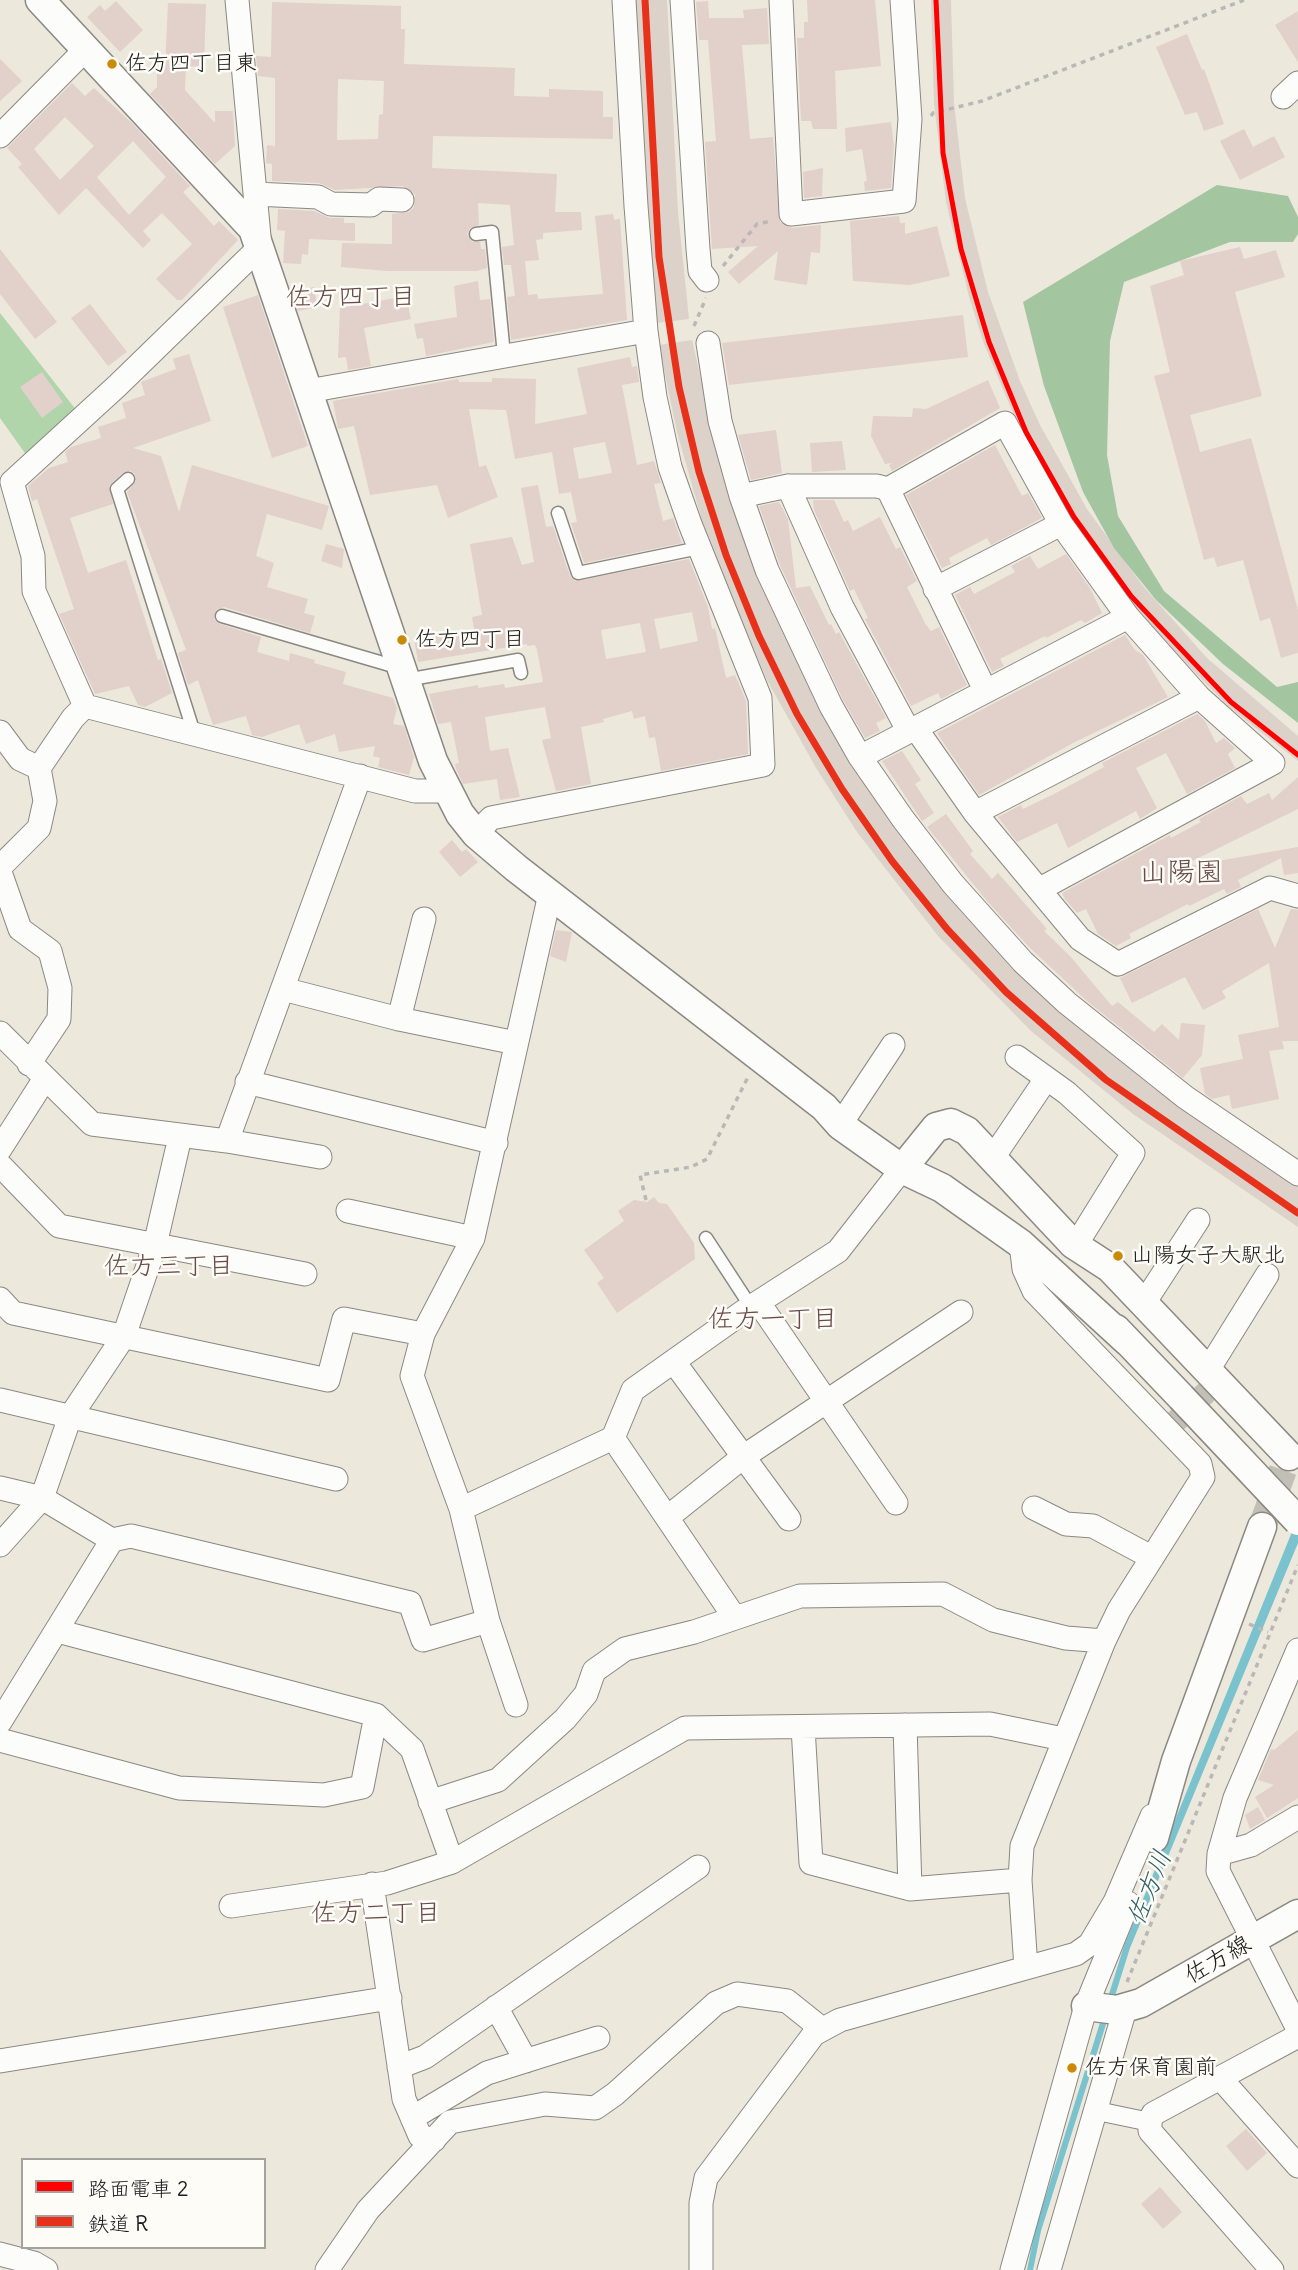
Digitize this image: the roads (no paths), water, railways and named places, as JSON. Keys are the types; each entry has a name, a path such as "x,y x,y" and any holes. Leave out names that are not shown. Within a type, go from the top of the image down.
{"street":[{"path":"40,0 253,229 445,791 476,834 837,1116 908,1161 1021,1244 1129,1342"},
{"path":"237,0 260,247"},
{"path":"476,834 491,818 763,765 760,698 699,548 670,467 646,331 624,0"},
{"path":"682,0 698,249 700,271 707,281"},
{"path":"781,0 791,214 904,201 910,119 902,0"},
{"path":"0,136 86,49"},
{"path":"255,194 318,197 331,204 371,205 379,199 402,200"},
{"path":"85,706 34,591 33,556 12,482 117,386 260,247"},
{"path":"308,391 646,331"},
{"path":"701,335 720,421 741,496 767,570 805,654 860,757 953,884 1023,962 1067,1003 1185,1097 1298,1174"},
{"path":"741,496 788,486 877,486 888,489 1005,423 1060,524 1128,617 1199,697 1273,763 1040,889"},
{"path":"788,486 842,607 908,730 919,733 975,813 1080,939 1118,964 1269,888 1298,896"},
{"path":"888,489 985,690"},
{"path":"935,589 1060,524"},
{"path":"860,757 1128,617"},
{"path":"975,813 1199,697"},
{"path":"85,706 415,792 445,791"},
{"path":"0,1149 59,1019 60,988 50,951 20,929 0,869 39,828 45,801 39,768 73,718 85,706"},
{"path":"0,732 20,759 39,768"},
{"path":"227,1141 360,776"},
{"path":"516,1705 488,1621 461,1509 412,1376 423,1334 472,1238 496,1143 550,894"},
{"path":"399,1019 424,919"},
{"path":"283,989 399,1019 516,1043"},
{"path":"0,1033 36,1072 92,1125 227,1141 320,1157"},
{"path":"837,1116 893,1045"},
{"path":"1017,1057 1068,1093 1133,1153 1079,1240 1073,1244"},
{"path":"992,1159 1046,1079"},
{"path":"247,1082 496,1143"},
{"path":"461,1509 612,1438 633,1390 838,1251 936,1127 951,1123 967,1131 1073,1244 1110,1268 1213,1379 1290,1453"},
{"path":"0,1545 42,1498 70,1417 124,1336 155,1245 180,1137"},
{"path":"908,1161 956,1178 1007,1221 1129,1342 1298,1521"},
{"path":"0,1166 59,1226 304,1274"},
{"path":"348,1211 472,1238"},
{"path":"1144,1303 1198,1220"},
{"path":"1021,1244 1024,1269 1034,1291 1170,1427 1200,1464 1203,1477 1151,1557 1104,1641 1022,1846 1020,1880 1026,1968"},
{"path":"1213,1379 1267,1275"},
{"path":"0,1300 13,1313 328,1380 344,1319 423,1334"},
{"path":"755,1305 896,1503"},
{"path":"667,1517 743,1457 961,1311"},
{"path":"674,1362 789,1518"},
{"path":"0,1400 336,1479"},
{"path":"612,1438 735,1618"},
{"path":"0,1488 42,1498 112,1540 131,1536 410,1604 423,1640 488,1621"},
{"path":"1034,1508 1066,1524 1093,1526 1151,1557"},
{"path":"701,2270 701,2203 706,2178 804,2045 822,2029 840,2020 1076,1954 1090,1944 1115,1902 1180,1749 1262,1527"},
{"path":"0,1722 112,1540"},
{"path":"430,1802 498,1780 565,1719 586,1694 594,1671 625,1649 694,1632 800,1596 943,1594 993,1620 1066,1638 1104,1641"},
{"path":"57,1631 376,1715 412,1749 452,1862"},
{"path":"1298,1650 1235,1798 1219,1854 1218,1871 1298,2028"},
{"path":"0,1740 179,1788 324,1795 362,1787 376,1715"},
{"path":"231,1906 387,1883 452,1862 685,1728 990,1724 1063,1739"},
{"path":"905,1726 910,1889"},
{"path":"803,1727 811,1863 910,1889 1020,1880"},
{"path":"1049,2270 1154,1838 1180,1749"},
{"path":"1219,1854 1251,1844 1298,1817"},
{"path":"400,2067 425,2056 698,1867"},
{"path":"372,1884 404,2099 420,2136 433,2140"},
{"name":"佐方線","path":"1114,2004 1252,1940 1298,1914"},
{"path":"327,2270 368,2210 450,2122 545,2104 595,2108 615,2094 716,2003 737,1994 787,2001 822,2029"},
{"path":"0,2061 390,1998"},
{"path":"1012,2270 1114,2004"},
{"path":"496,2007 526,2061"},
{"path":"1272,2270 1150,2132 1150,2122 1153,2113 1298,2036"},
{"path":"412,2118 487,2073 598,2038"},
{"path":"1221,2079 1298,2166"},
{"path":"1102,2112 1150,2122"},
{"path":"0,2254 34,2263 46,2270"}],"lane":[{"path":"476,234 492,232 504,355"},
{"path":"128,479 117,489 194,733"},
{"path":"558,513 578,573 699,548"},
{"path":"222,616 404,674 518,660 521,673"},
{"path":"706,1238 755,1305"}],"water":[{"name":"佐方川","path":"1298,1517 1298,1543 1130,1948 1041,2231 1033,2270 1027,2270 1035,2230 1124,1946"}],"tunnel":[{"path":"1173,1424 1214,1385"},
{"path":"1262,1527 1283,1470"}],"tram line":[{"name":"2","path":"936,0 943,153 961,249 989,342 1026,432 1074,517 1131,596 1231,702 1298,755"}],"rail line":[{"name":"R","path":"645,0 659,257 679,387 699,472 726,555 759,636 797,714 842,789 892,861 947,929 1006,992 1105,1079 1298,1213"}],"place":[{"name":"佐方四丁目東","path":"112,64"},
{"name":"佐方四丁目","path":"402,640"},
{"name":"山陽女子大駅北","path":"1118,1256"},
{"name":"佐方保育園前","path":"1072,2068"}],"district":[{"name":"佐方四丁目","path":"351,298"},
{"name":"山陽園","path":"1181,873"},
{"name":"佐方三丁目","path":"169,1267"},
{"name":"佐方一丁目","path":"773,1320"},
{"name":"佐方二丁目","path":"376,1914"}]}
